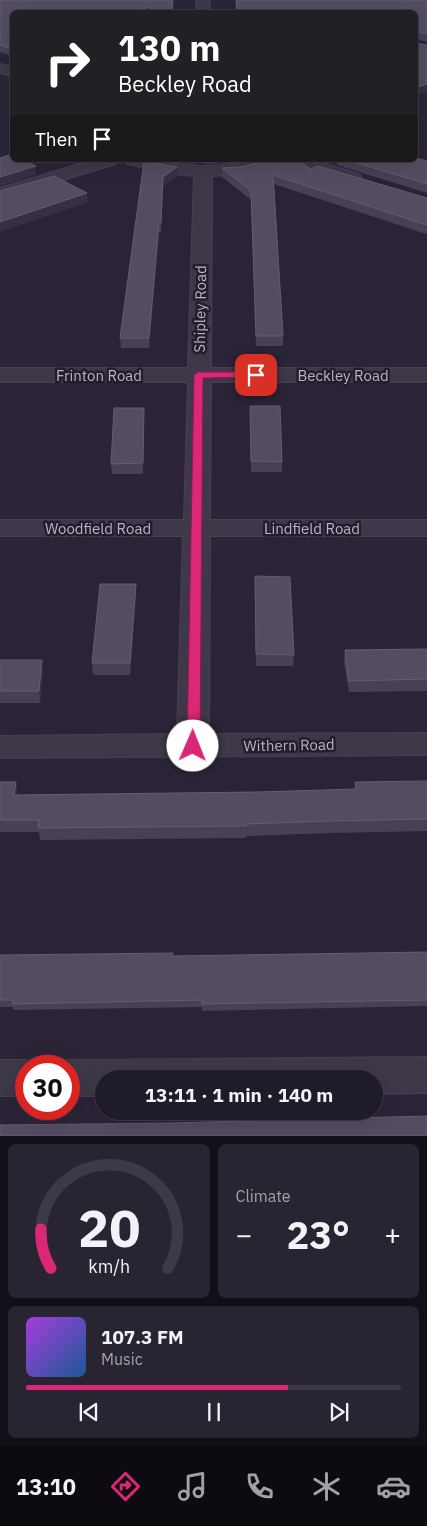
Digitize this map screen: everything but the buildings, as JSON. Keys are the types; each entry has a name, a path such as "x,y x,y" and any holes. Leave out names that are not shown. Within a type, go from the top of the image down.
{"street":[{"path":"0,194 104,162"},
{"path":"139,162 155,167 203,171 234,169 266,162"},
{"path":"301,162 370,184"},
{"name":"Shipley Road","path":"193,746 203,171"},
{"name":"Frinton Road","path":"0,375 198,375"},
{"name":"Beckley Road","path":"198,375 427,375"},
{"name":"Woodfield Road","path":"0,528 196,527"},
{"name":"Lindfield Road","path":"196,527 427,528"},
{"name":"Withern Road","path":"0,746 427,744"},
{"path":"80,1078 427,1075"},
{"path":"0,1078 15,1078"}],"route":[{"path":"193,746 198,375 256,375"}]}
